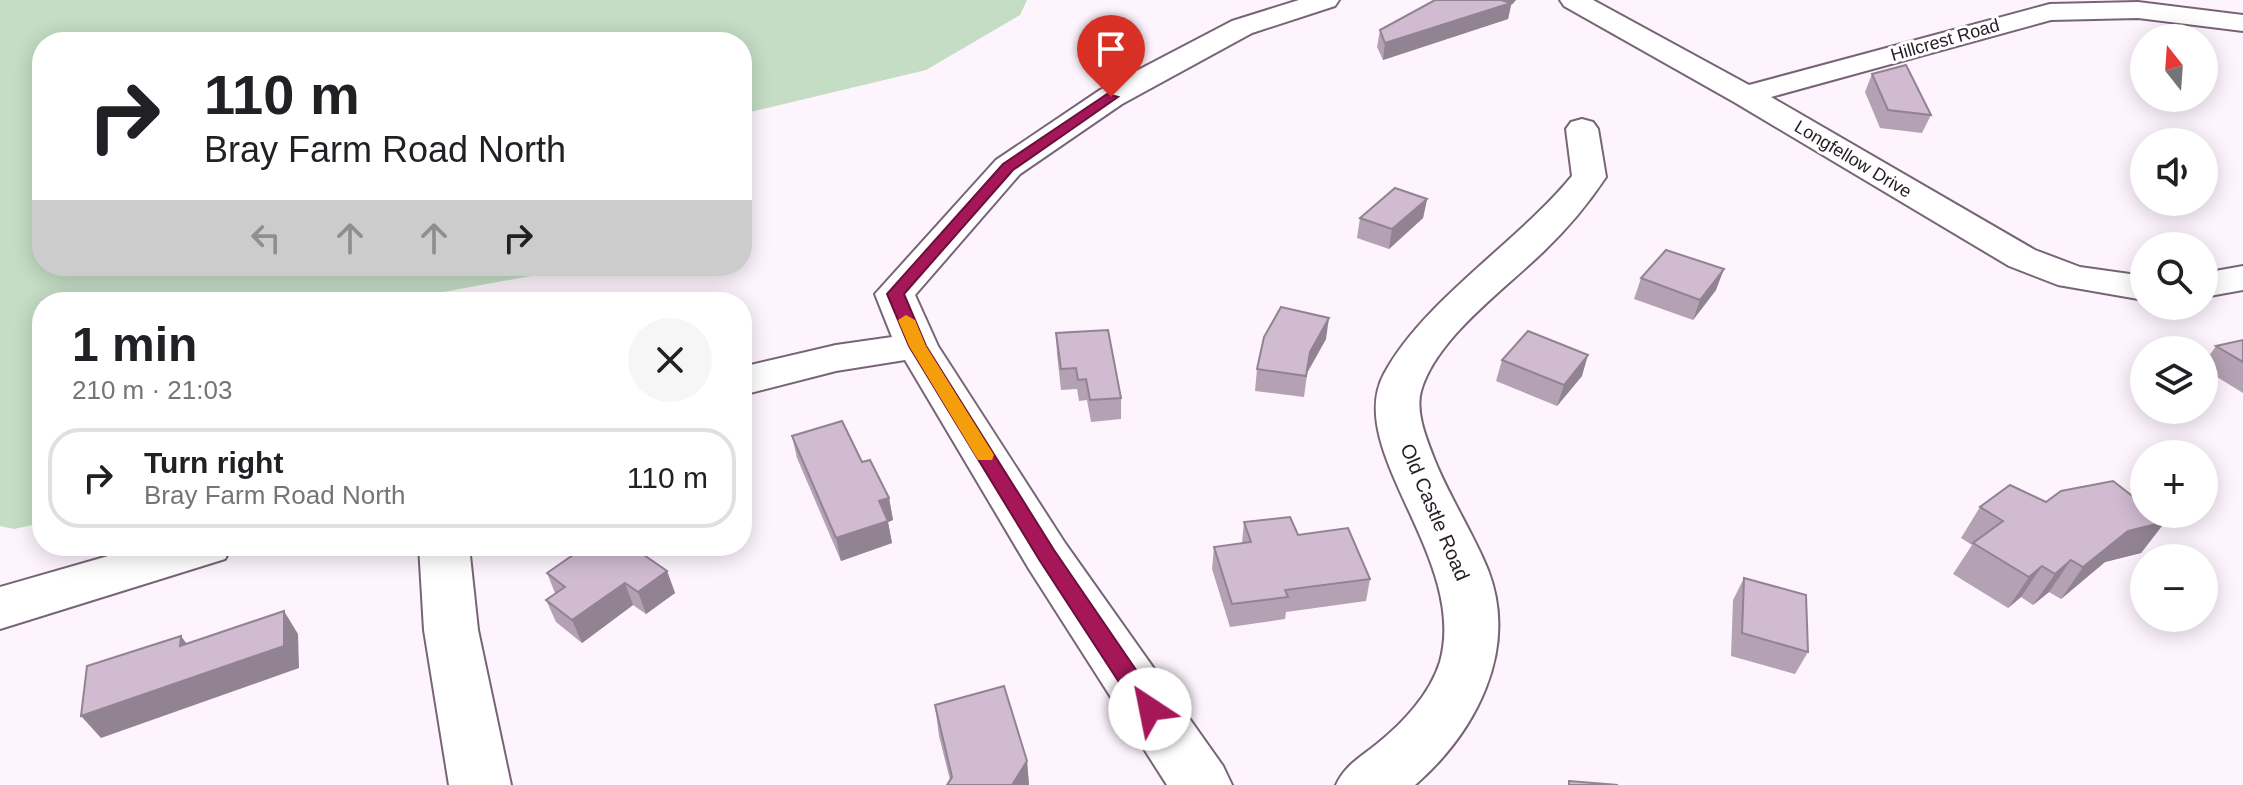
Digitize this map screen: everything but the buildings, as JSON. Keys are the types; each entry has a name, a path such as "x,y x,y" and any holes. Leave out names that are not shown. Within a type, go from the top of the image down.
{"street":[{"path":"1201,785 1047,556 917,346 895,294 1008,167 1111,97 1242,27 1326,0"},
{"name":"Longfellow Drive","path":"1573,0 1745,95 2022,258 2072,277 2130,286"},
{"name":"Hillcrest Road","path":"1745,95 2050,12 2138,10 2243,23"},
{"name":"Old Castle Road","path":"1367,785 1386,774 1436,724 1464,678 1476,631 1471,594 1442,523 1409,455 1398,420 1398,392 1423,347 1549,226 1589,177 1582,129"},
{"path":"2218,282 2243,278"},
{"path":"752,379 836,358 917,346"},
{"path":"0,608 174,556"},
{"path":"445,556 451,630 480,785"}],"green space":[{"path":"0,0 1027,0 1020,15 926,70 752,112 752,32 32,32 32,276 531,276 444,292 32,292 32,525 14,529 0,526"}],"slow traffic":[{"path":"906,320 917,346 985,455"}],"route":[{"path":"1111,97 1008,167 895,294 917,346 1047,556 1150,709"}]}
